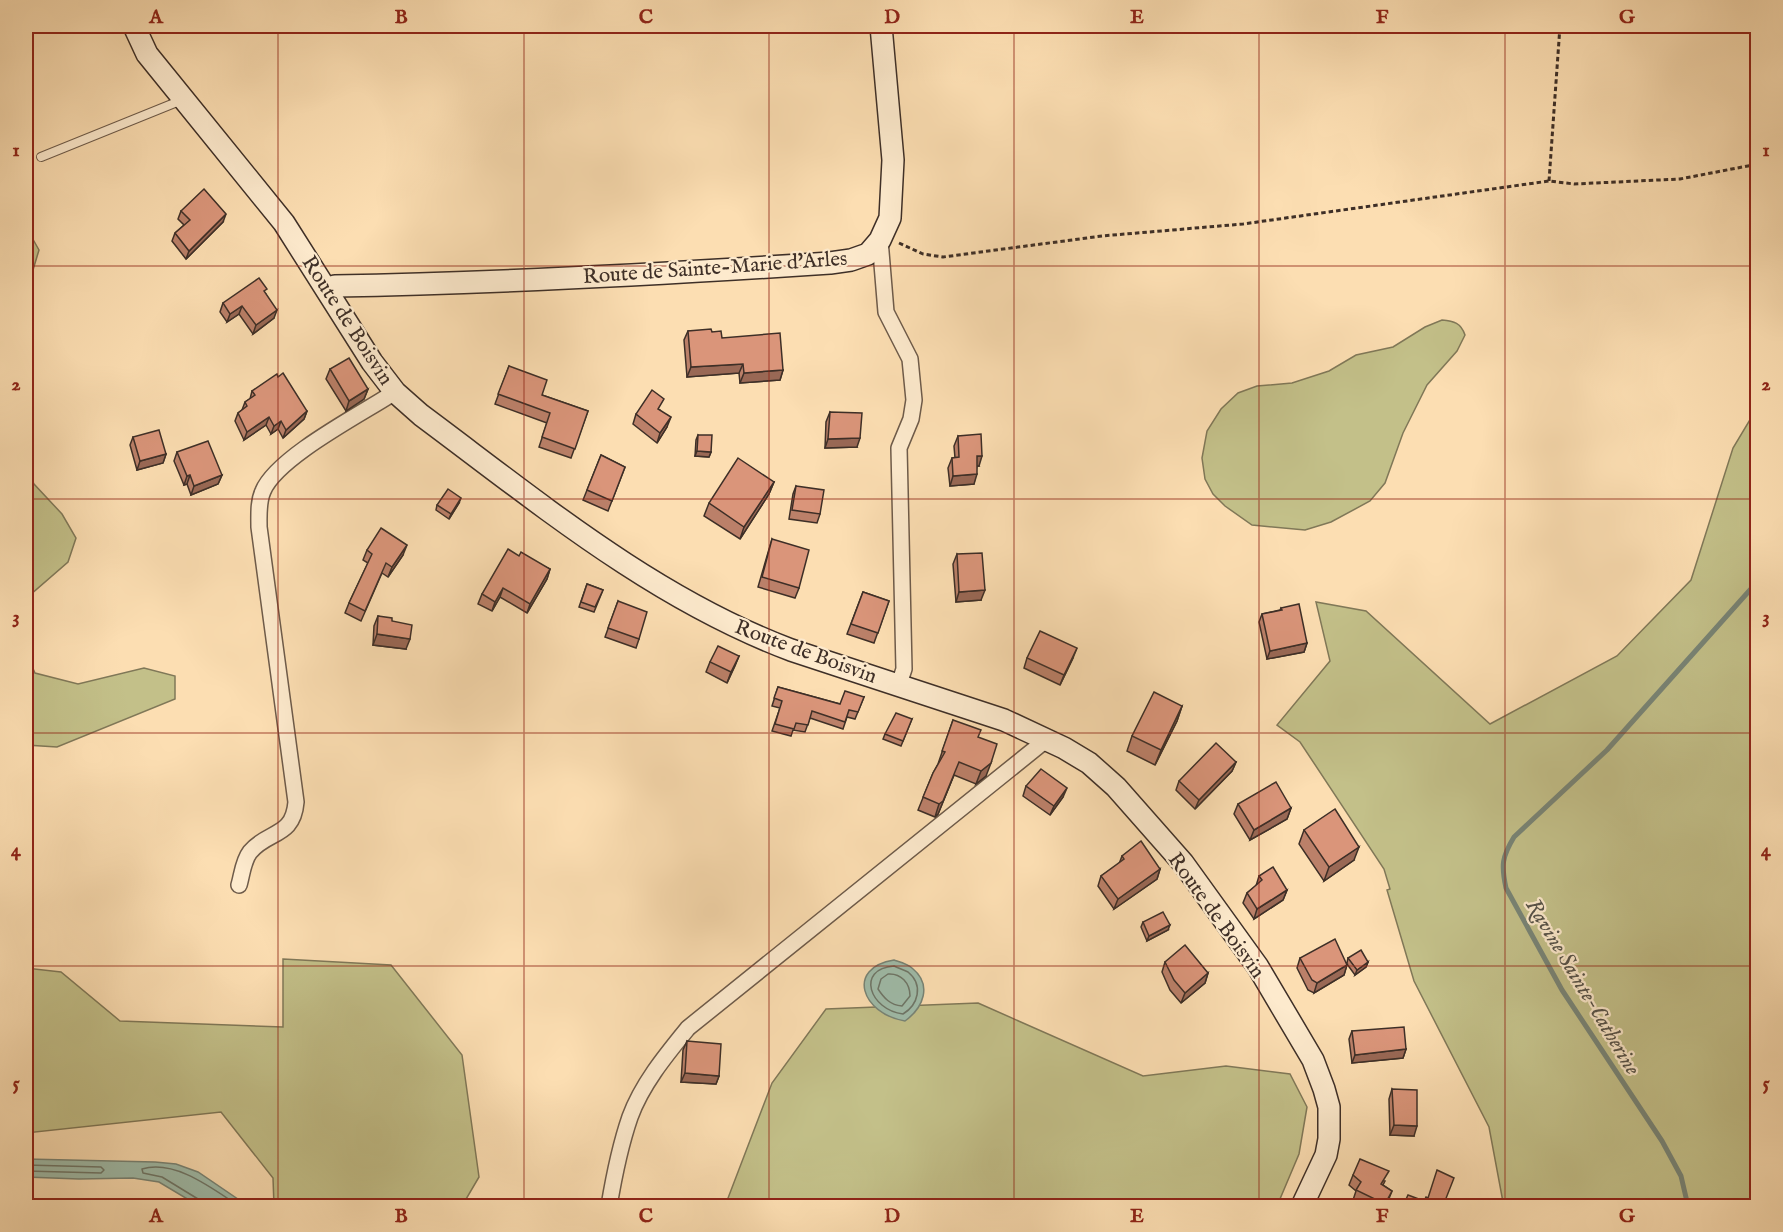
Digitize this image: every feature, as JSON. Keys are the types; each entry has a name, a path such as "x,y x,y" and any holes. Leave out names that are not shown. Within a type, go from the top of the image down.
{"main road":[{"name":"Route de Boisvin","path":"134,26 147,54 284,223 328,289 372,362 395,392 430,422 610,554 671,592 760,638 1004,720 1089,763 1116,787 1183,863 1258,967 1313,1060 1329,1107 1329,1139 1326,1155 1302,1206"},
{"path":"880,240 890,218 893,160 881,26"},
{"name":"Route de Sainte-Marie d'Arles","path":"328,289 335,286 418,285 669,274 830,263 851,260 868,254 880,240"}],"street":[{"path":"880,240 886,312 910,359 914,400 911,419 900,448 904,669 899,684"},
{"path":"239,885 249,853 293,820 297,802 259,527 259,503 263,489 274,473 291,457 395,392"},
{"path":"609,1206 615,1170 631,1115 658,1066 688,1028 1046,740"}],"lane":[{"path":"41,156 184,99"}],"path":[{"path":"1549,181 1560,26"},
{"path":"880,240 898,243 923,254 943,257 1102,236 1312,215 1549,181 1574,184 1680,179 1758,164"}],"shaded area":[{"path":"26,227 39,250 26,293"},
{"path":"1442,320 1457,323 1465,335 1457,351 1427,385 1403,433 1385,483 1370,501 1331,522 1305,530 1252,525 1225,506 1213,494 1205,479 1202,458 1207,431 1221,409 1238,393 1257,386 1292,383 1329,371 1356,355 1393,347 1425,327"},
{"path":"1757,408 1757,1206 1502,1206 1489,1127 1414,981 1387,890 1390,889 1384,869 1300,742 1277,725 1330,661 1316,602 1366,611 1490,724 1617,656 1691,580 1733,448"},
{"path":"26,467 34,484 62,514 76,538 68,562 29,596 26,614"},
{"path":"26,653 35,673 78,684 144,668 175,676 175,699 57,747 26,745"},
{"path":"283,959 391,965 462,1055 479,1177 462,1206 274,1206 273,1178 221,1112 26,1133 26,968 61,972 120,1021 283,1027"},
{"path":"978,1003 1143,1076 1226,1066 1290,1074 1307,1107 1299,1154 1277,1206 725,1206 772,1083 826,1009"}],"water":[{"path":"894,960 912,968 924,989 917,1010 905,1021 890,1017 878,1010 865,991 865,981 869,972 879,965"},
{"path":"26,1159 176,1164 198,1172 248,1206 199,1206 159,1182 133,1178 26,1177"}],"building":[{"path":"204,189 226,214 189,251 175,233 190,220 181,211"},
{"path":"259,278 267,289 264,291 277,310 256,325 242,306 230,314 223,303"},
{"path":"711,329 712,332 721,331 722,338 780,333 783,370 744,373 743,364 691,367 688,331"},
{"path":"349,358 368,389 349,401 330,369"},
{"path":"509,366 547,380 542,395 588,411 575,449 542,437 550,413 498,394"},
{"path":"283,373 307,411 286,430 281,421 274,426 269,417 247,432 238,413 247,406 245,402 255,395 252,391 277,374 278,377"},
{"path":"652,390 664,399 658,409 671,417 660,433 636,414"},
{"path":"830,412 862,413 860,438 828,439"},
{"path":"159,430 166,454 140,461 133,437"},
{"path":"981,434 982,456 977,456 977,474 953,476 952,458 959,457 958,436"},
{"path":"698,435 712,435 711,452 697,451"},
{"path":"208,441 222,475 194,486 177,452"},
{"path":"601,455 625,467 612,501 587,490"},
{"path":"738,458 774,482 744,527 709,503"},
{"path":"796,486 824,490 820,514 792,510"},
{"path":"448,489 461,498 451,514 437,505"},
{"path":"381,528 407,545 392,567 386,563 365,611 349,603 372,554 367,550"},
{"path":"772,539 809,550 799,588 762,577"},
{"path":"508,549 519,556 521,552 550,569 530,604 503,588 495,602 482,594"},
{"path":"982,553 985,590 959,592 957,554"},
{"path":"587,584 603,590 595,607 581,602"},
{"path":"863,592 889,601 878,633 851,624"},
{"path":"618,601 647,612 639,639 608,628"},
{"path":"1299,604 1307,643 1270,651 1262,614"},
{"path":"378,616 412,625 410,639 377,634"},
{"path":"1040,631 1077,648 1064,675 1027,658"},
{"path":"718,646 739,656 731,672 710,662"},
{"path":"778,687 840,704 845,691 864,697 858,712 849,710 845,722 812,711 808,725 796,723 794,729 775,724 782,701 774,698"},
{"path":"1154,692 1182,706 1161,750 1132,736"},
{"path":"896,713 912,719 903,741 885,734"},
{"path":"953,720 981,730 978,737 997,744 991,763 981,771 959,762 943,801 939,804 923,797 945,752 942,751"},
{"path":"1216,743 1236,762 1199,800 1179,781"},
{"path":"1041,769 1067,788 1054,806 1026,786"},
{"path":"1276,782 1291,808 1254,830 1238,804"},
{"path":"1335,809 1359,847 1329,867 1304,830"},
{"path":"1141,841 1160,869 1118,899 1101,876 1124,859 1122,856"},
{"path":"1273,867 1287,890 1257,909 1247,893 1262,880 1259,876"},
{"path":"1163,912 1170,925 1149,936 1143,922"},
{"path":"1335,939 1347,965 1317,983 1312,980 1300,958"},
{"path":"1185,945 1208,973 1185,993 1174,980 1165,962"},
{"path":"1361,950 1368,962 1357,970 1348,958"},
{"path":"1404,1027 1406,1049 1355,1055 1352,1031"},
{"path":"687,1041 721,1044 719,1076 685,1073"},
{"path":"1392,1089 1417,1090 1417,1126 1394,1125"},
{"path":"1360,1159 1389,1171 1381,1184 1392,1191 1385,1204 1356,1190 1361,1182 1353,1175"},
{"path":"1437,1170 1454,1178 1443,1206 1403,1206 1408,1195 1424,1201 1426,1197 1428,1198"}],"waterway":[{"name":"Ravine Sainte-Catherine","path":"1688,1206 1681,1176 1662,1141 1562,990 1506,888 1503,873 1504,861 1514,837 1607,750 1758,581"}]}
